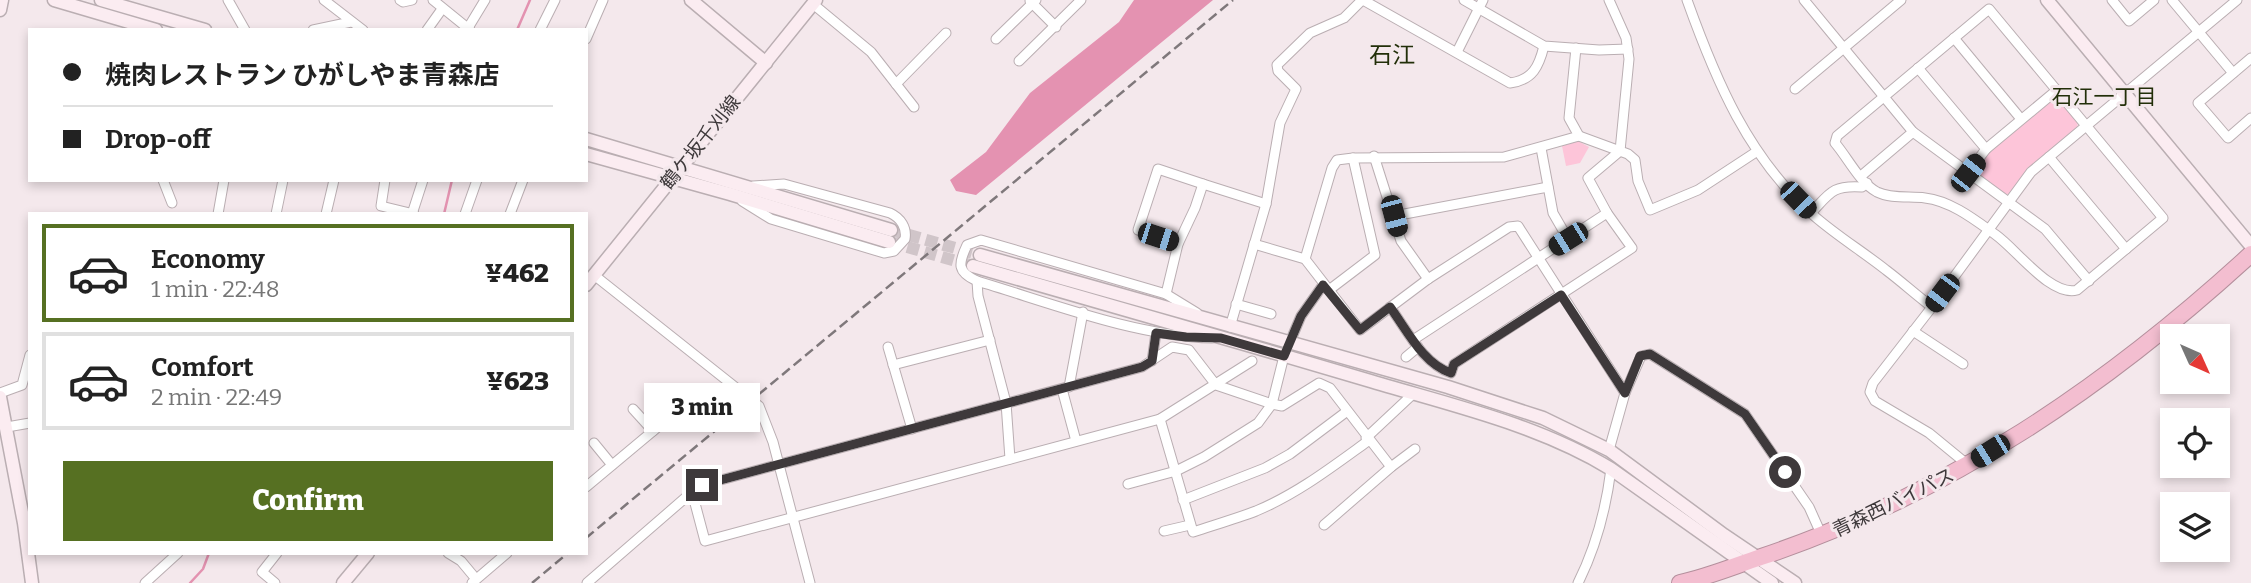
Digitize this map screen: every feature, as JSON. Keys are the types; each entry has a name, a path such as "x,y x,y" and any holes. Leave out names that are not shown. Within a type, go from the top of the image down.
{"highway":[{"name":"青森西バイパス","path":"1680,583 1822,536 1891,505 1968,465 2058,410 2121,365 2194,306 2251,254"}],"street":[{"path":"0,10 2,0"},
{"path":"54,0 149,28"},
{"path":"101,0 198,28"},
{"path":"228,0 244,28"},
{"path":"324,0 360,28"},
{"path":"400,0 412,0"},
{"path":"433,0 468,28"},
{"path":"470,28 485,0"},
{"path":"541,28 555,0"},
{"path":"588,34 603,0"},
{"path":"691,0 766,63"},
{"path":"1019,61 1082,0"},
{"path":"1230,327 1266,204 1280,123 1296,89 1278,71 1276,65 1310,33 1344,18 1362,0 1510,83 1520,82 1538,68 1544,46"},
{"path":"1464,0 1482,4 1544,46 1628,49"},
{"path":"1448,387 1454,364 1632,248 1607,213 1588,178 1620,151 1629,60 1626,38 1609,0"},
{"path":"1687,0 1720,83 1756,152 1811,213 1844,242 1932,307"},
{"path":"1804,0 1913,132 2045,229 2089,281"},
{"path":"1795,89 1900,0"},
{"path":"2047,0 2251,246"},
{"path":"2112,0 2130,21 2154,0"},
{"path":"2172,0 2233,73"},
{"path":"1968,465 1929,433 1875,401 1870,392 1873,383 2031,172 2237,0"},
{"path":"996,39 1032,1 1056,27"},
{"path":"815,2 871,52 914,107"},
{"name":"鶴ケ坂千刈線","path":"590,280 815,2"},
{"path":"1457,52 1482,4"},
{"path":"428,28 442,9"},
{"path":"1989,9 2163,218 2089,281 2071,292 2047,282 2010,244 1970,216 1927,198 1876,191 1835,143 1837,136 1918,68 1989,9"},
{"path":"322,28 351,22"},
{"path":"896,83 946,33"},
{"path":"1954,38 2021,119"},
{"path":"1576,48 1569,118 1579,136"},
{"path":"2251,58 2198,103 2228,138 2251,118"},
{"path":"1918,68 1986,149"},
{"path":"1968,173 1986,149 2057,90"},
{"path":"1811,213 1842,186 1862,187 1864,180 1913,132"},
{"path":"1305,259 1332,168 1337,160 1374,156 1504,157 1579,136 1628,153 1635,160 1638,181 1650,210 1698,190 1756,152"},
{"path":"588,140 747,186 890,236 588,155"},
{"path":"1541,148 1552,213 1568,239"},
{"path":"1374,156 1401,241 1428,279"},
{"path":"2049,156 2126,249"},
{"path":"1128,484 1176,471 1258,423 1272,404 1286,350 1301,316 1326,288 1375,255 1353,158"},
{"path":"1178,244 1138,230 1158,169 1266,204"},
{"path":"164,182 172,204"},
{"path":"218,212 224,182"},
{"path":"276,212 283,182"},
{"path":"326,212 334,182"},
{"path":"386,182 381,210 402,212"},
{"path":"413,212 423,182"},
{"path":"466,212 476,182"},
{"path":"511,212 522,182"},
{"path":"730,194 771,219 884,253 894,251 905,239 904,226 890,213 784,184 747,186"},
{"path":"1166,294 1178,244 1203,184"},
{"path":"1394,216 1548,187"},
{"path":"1406,357 1416,343 1607,213"},
{"path":"1254,244 1305,259 1360,330 1428,279 1509,227 1518,226 1625,393"},
{"path":"1210,321 1166,294 981,240 967,245 961,266 966,276 977,281 1156,333 1221,338"},
{"path":"1772,583 1752,560 1724,535 1609,450 1543,418 1448,387 1286,350 1221,338 976,260 1230,327 1286,350 1413,394 1544,434 1589,455 1752,560 1795,583"},
{"path":"590,280 753,399 765,418 810,583"},
{"path":"977,281 978,296 1006,404 1010,459"},
{"path":"1236,304 1270,314"},
{"path":"1390,307 1438,369 1451,373"},
{"path":"1076,441 1065,388 1083,312"},
{"path":"1913,331 1964,364"},
{"path":"1152,361 1156,333"},
{"path":"893,365 990,340"},
{"path":"888,346 912,429"},
{"path":"587,583 702,485 1142,367 1172,347 1189,350 1216,386 1272,404 1282,406 1319,383 1330,388 1391,467"},
{"path":"1609,450 1625,393 1640,356 1650,354 1745,414 1809,507 1822,536"},
{"path":"692,492 705,541 1160,419 1252,361"},
{"path":"26,386 0,395 7,427 5,447 27,522"},
{"path":"1160,419 1193,532 1265,506 1304,486 1367,439 1413,394"},
{"path":"588,485 656,429 633,408"},
{"path":"1183,499 1265,468 1299,448 1346,412"},
{"path":"7,427 28,423"},
{"path":"594,443 612,465"},
{"path":"1324,525 1415,449"},
{"path":"1578,583 1592,555 1607,498 1611,469"},
{"path":"1164,531 1190,525"},
{"path":"30,555 32,583"},
{"path":"145,583 176,555"},
{"path":"275,555 262,572 275,583"},
{"path":"343,583 366,555"},
{"path":"451,555 461,561 474,581 505,555"}],"shaded area":[{"path":"1134,0 1213,0 976,195 956,191 950,180 986,152 1030,93 1119,22"},
{"path":"2052,99 2059,99 2078,121 2077,129 2010,194 2005,194 1978,175 1980,165 1997,144"},
{"path":"1578,141 1589,147 1580,163 1566,166 1562,146"}],"waterway":[{"path":"518,28 530,0"},
{"path":"444,212 452,182"},
{"path":"190,583 203,569 208,555"}],"tunnel":[{"path":"891,230 980,255"},
{"path":"890,242 973,266"}],"railway":[{"path":"588,536 1233,0"},
{"path":"532,583 566,555"}],"district":[{"name":"石江","path":"1392,55"},
{"name":"石江一丁目","path":"2104,97"}],"route":[{"path":"702,485 1142,367 1152,361 1156,333 1221,338 1284,356 1301,316 1323,285 1360,330 1390,307 1418,347 1438,369 1451,373 1454,364 1561,295 1625,393 1640,356 1650,354 1745,414 1785,472"}]}
